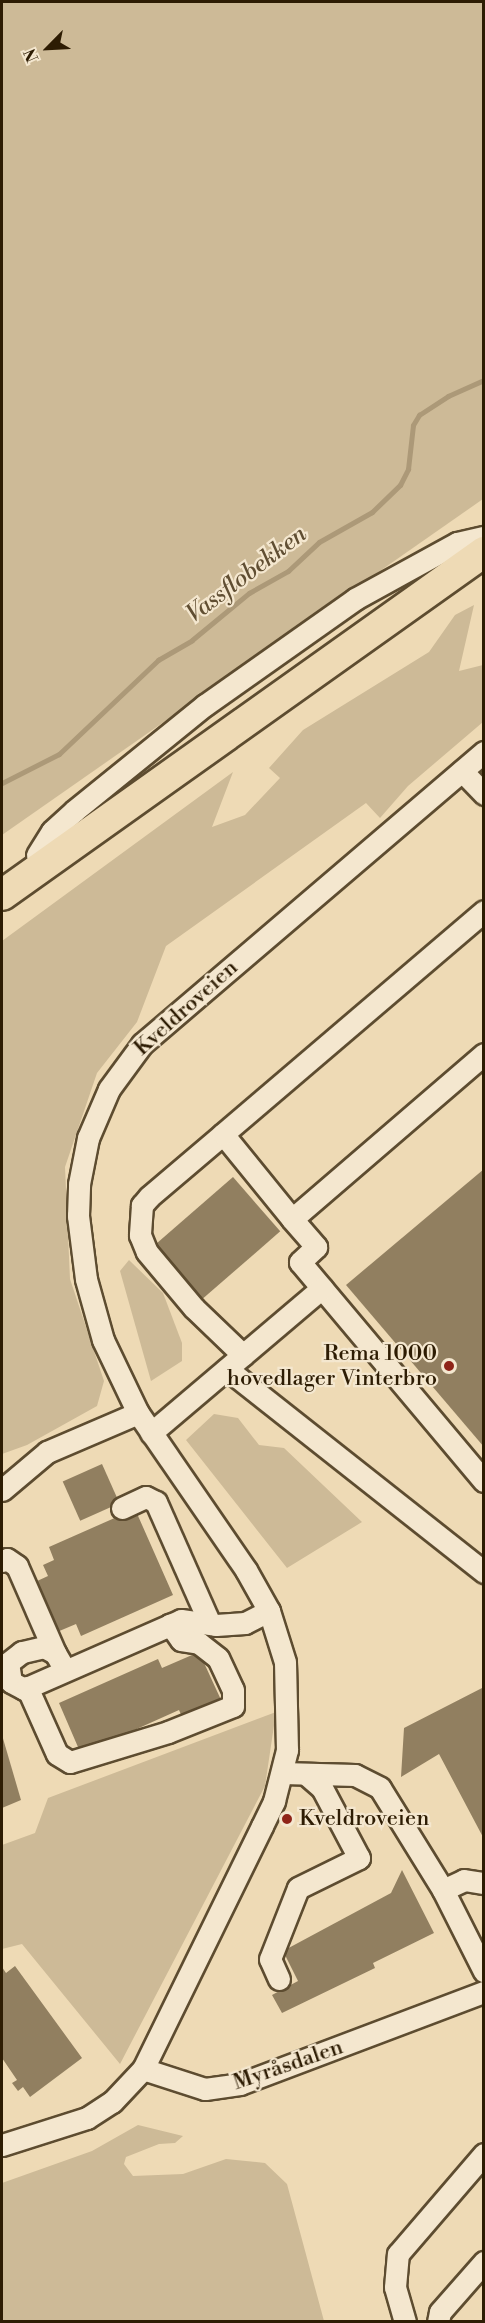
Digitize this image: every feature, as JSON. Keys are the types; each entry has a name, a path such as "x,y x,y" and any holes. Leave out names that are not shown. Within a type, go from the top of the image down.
{"highway":[{"path":"2,880 483,537"},
{"path":"2,895 483,552"}],"street":[{"name":"Kveldroveien","path":"143,2069 262,1826 283,1773 289,1689 279,1637 269,1611 246,1570 138,1413 103,1340 81,1246 79,1184 97,1113 142,1044 483,752"},
{"path":"462,771 483,794"},
{"path":"243,1354 194,1308 147,1252 140,1235 142,1205 483,911"},
{"path":"292,1219 483,1054"},
{"path":"224,1134 316,1247 300,1262 483,1481"},
{"path":"151,1433 321,1288"},
{"path":"227,1369 483,1572"},
{"path":"2,1490 47,1452 138,1413"},
{"path":"122,1508 146,1497 156,1502 210,1624"},
{"path":"2,1561 7,1559 17,1566 60,1662"},
{"path":"27,1687 60,1662 181,1620 210,1624 245,1623 269,1611"},
{"path":"60,1662 44,1647 5,1655 11,1682 27,1687 57,1754 70,1762 168,1732 233,1706 233,1690 219,1658 199,1643 181,1640 170,1624"},
{"path":"283,1773 355,1775 380,1788 443,1890 483,1971"},
{"path":"279,1979 270,1959 298,1888 359,1858 322,1788 306,1774"},
{"path":"443,1890 464,1880 483,1883"},
{"name":"Myråsdalen","path":"143,2069 205,2089 240,2084 483,1992"},
{"path":"2,2145 87,2118 112,2102 143,2069"},
{"path":"405,2322 395,2287 398,2254 483,2154"},
{"path":"416,2322 439,2317 483,2262"}],"shaded area":[{"path":"2,2 483,2 483,499 2,835"},
{"path":"474,605 459,671 483,665 483,722 408,786 380,818 366,803 166,946 137,1022 97,1073 65,1167 70,1279 104,1381 97,1406 27,1445 2,1454 2,941 233,772 212,827 245,815 280,778 269,768 303,730 429,652 455,615"},
{"path":"129,1260 163,1293 182,1343 182,1361 151,1381 120,1271"},
{"path":"214,1414 238,1418 259,1445 284,1448 362,1522 287,1568 186,1440"},
{"path":"276,1712 265,1786 120,2064 22,1944 2,1949 2,1845 35,1833 48,1798"},
{"path":"138,2125 183,2136 175,2143 159,2144 126,2157 124,2164 133,2176 183,2174 226,2159 265,2163 287,2184 324,2321 2,2321 2,2183 92,2151"}],"building":[{"name":"Rema 1000 hovedlager Vinterbro","path":"484,1169 484,1447 346,1285"},
{"path":"233,1177 280,1231 202,1300 155,1245"},
{"path":"102,1464 119,1503 80,1521 63,1481"},
{"path":"135,1509 173,1595 81,1636 76,1624 57,1632 35,1582 48,1576 43,1565 54,1560 49,1547"},
{"path":"199,1652 222,1702 183,1719 179,1710 81,1754 59,1703 158,1659 162,1668"},
{"path":"484,1687 484,1839 439,1754 401,1777 404,1728"},
{"path":"2,1735 21,1800 2,1808"},
{"path":"402,1870 434,1933 373,1963 375,1968 282,2013 272,1995 298,1981 283,1951 391,1893"},
{"path":"15,1966 82,2058 30,2097 23,2087 18,2091 12,2083 17,2080 2,2058 2,1967 6,1973"}],"waterway":[{"name":"Vassflobekken","path":"2,783 59,754 158,660 192,640 249,593 288,571 319,542 372,512 400,485 408,469 413,425 419,415 448,396 484,380"}],"place":[{"name":"Rema 1000 hovedlager Vinterbro","path":"449,1366"},
{"name":"Kveldroveien","path":"287,1819"}]}
